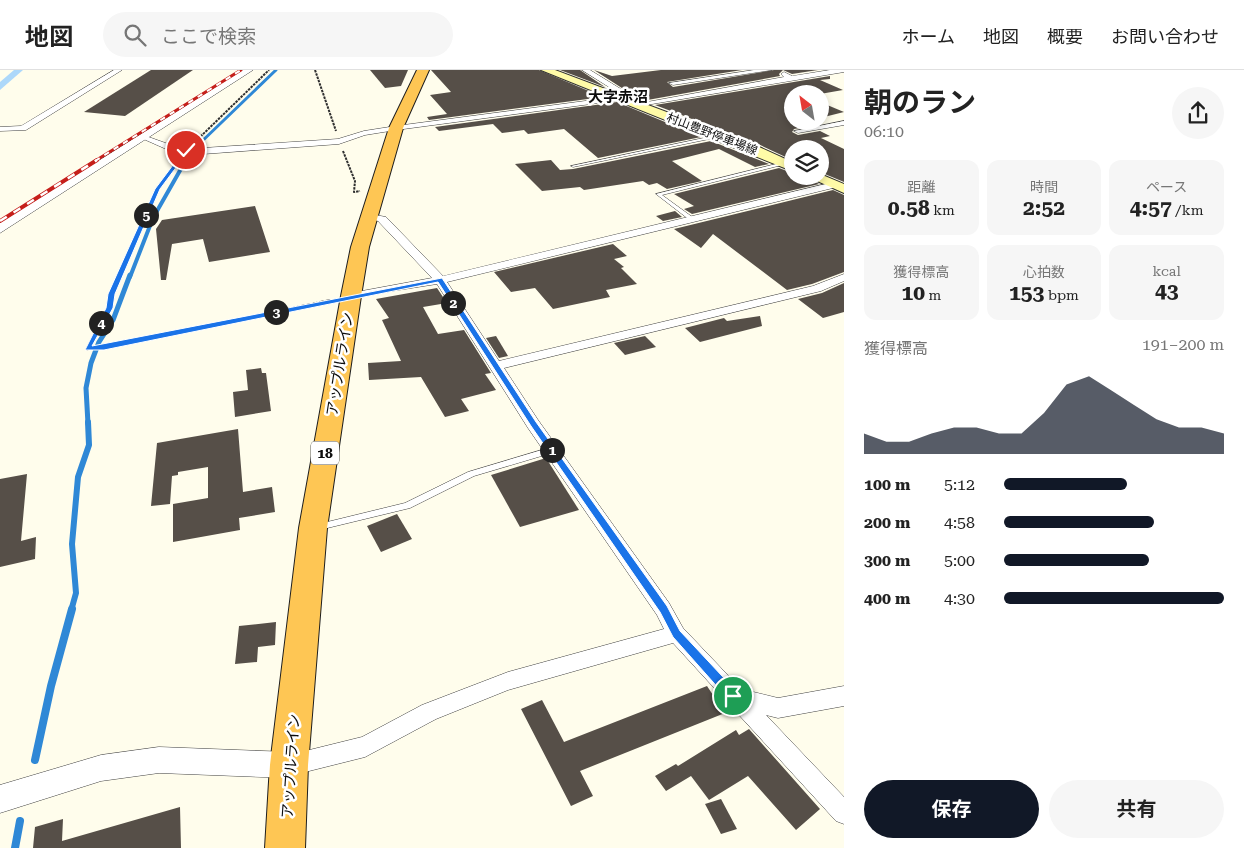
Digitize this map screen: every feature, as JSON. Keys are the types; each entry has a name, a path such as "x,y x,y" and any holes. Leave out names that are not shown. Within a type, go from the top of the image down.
{"highway":[{"name":"アップルライン","path":"285,848 289,765 313,528 351,296 368,215 396,128 423,70"}],"main road":[{"name":"村山豊野停車場線","path":"546,70 642,106 784,163"},
{"path":"829,183 841,188"}],"street":[{"path":"0,129 23,128 119,70"},
{"path":"0,229 249,70"},
{"path":"585,70 601,78 642,106 844,70"},
{"path":"673,83 768,70"},
{"path":"776,70 791,78"},
{"path":"143,136 168,146 203,151 339,141 364,133 396,128 621,98"},
{"path":"798,131 844,123"},
{"path":"351,296 440,280 693,220 841,188"},
{"path":"368,215 382,219 440,280 495,366 663,609 676,634 844,813"},
{"path":"495,366 817,289 844,277"},
{"path":"0,799 100,768 159,760 289,765 365,747 429,712 508,681 676,634"},
{"path":"733,696 778,708 844,696"}],"lane":[{"path":"573,166 718,136"},
{"path":"693,220 658,194 784,166"},
{"path":"313,528 408,506 472,474 552,450"}],"path":[{"path":"270,70 186,150 158,189 112,294 109,308 87,349 104,348 351,296"}],"building":[{"path":"151,70 193,70 125,116 84,112"},
{"path":"370,70 408,70 401,86 385,88"},
{"path":"431,70 539,70 603,97 429,120 427,117 447,114 430,95 451,92"},
{"path":"560,70 580,70 605,87"},
{"path":"594,70 612,76 661,70 742,70 667,82 673,87 783,70 779,74 780,76 642,101"},
{"path":"783,70 818,70 792,74"},
{"path":"830,76 830,79 820,80 843,90 829,92 829,85 784,85 784,130 793,130 792,132 798,135 820,131 830,136 821,138 825,140 784,140 784,156 758,144 655,105"},
{"path":"617,102 701,137 598,158 564,129 528,134 524,130 502,133 493,124 439,131 435,127"},
{"path":"829,106 844,112 829,116"},
{"path":"711,141 769,164 755,167 719,149 672,161 702,181 667,189 657,183 649,185 643,181 584,190 580,187 542,191 515,164 551,160 560,170 573,169"},
{"path":"829,142 844,149 844,182 829,176"},
{"path":"779,168 784,170 784,185 815,185 692,214 684,209 694,206 674,194"},
{"path":"833,190 844,195 844,272 812,284 787,290 713,234 701,248 674,229"},
{"path":"255,206 270,252 209,262 203,239 172,244 166,280 161,280 156,229 162,220"},
{"path":"675,211 682,217 663,221 656,216"},
{"path":"613,244 627,256 614,259 624,267 621,268 637,284 606,290 610,297 553,309 535,288 511,292 494,272"},
{"path":"844,283 844,312 823,318 798,299 822,293"},
{"path":"437,288 447,303 423,307 438,334 464,330 491,373 485,374 496,390 461,399 469,411 445,417 421,377 369,380 368,363 401,361 382,320 389,318 376,299"},
{"path":"760,316 762,326 700,342 685,328 724,318 727,321"},
{"path":"496,336 508,356 499,358 486,338"},
{"path":"645,336 656,347 625,355 614,343"},
{"path":"261,368 262,373 266,373 271,411 235,417 233,392 248,390 246,370"},
{"path":"238,429 243,492 272,487 275,512 239,518 240,530 173,542 173,504 208,498 208,467 178,472 178,475 172,476 170,504 151,506 157,443"},
{"path":"546,458 579,510 520,527 491,475"},
{"path":"27,474 21,541 36,537 35,559 0,567 0,479"},
{"path":"397,514 412,539 381,552 367,526"},
{"path":"276,622 275,645 258,647 257,662 235,664 239,626"},
{"path":"707,686 725,713 580,771 593,796 571,806 521,709 542,700 564,742"},
{"path":"749,729 820,809 796,830 748,776 709,800 691,776 666,791 655,776 676,764 678,766 736,730 739,735"},
{"path":"721,799 737,829 721,834 705,804"},
{"path":"180,807 181,848 33,848 35,827 63,819 62,841"}],"waterway":[{"path":"0,87 19,70"},
{"path":"196,147 276,70"},
{"path":"185,161 189,155"},
{"path":"130,277 153,218 186,160"},
{"path":"88,424 86,388 91,363 99,342 113,320 130,275"},
{"path":"71,611 76,593 72,544 78,477 89,445 88,422"},
{"path":"35,760 51,686 72,609"},
{"path":"15,848 20,821"}],"railway":[{"path":"95,161 241,70"},
{"path":"0,221 97,160"}],"district":[{"name":"大字赤沼","path":"618,97"}],"route":[{"path":"186,150 158,189 112,294 109,308 87,349 104,348 351,296 440,280 533,424 663,609 676,634 733,696"}]}
